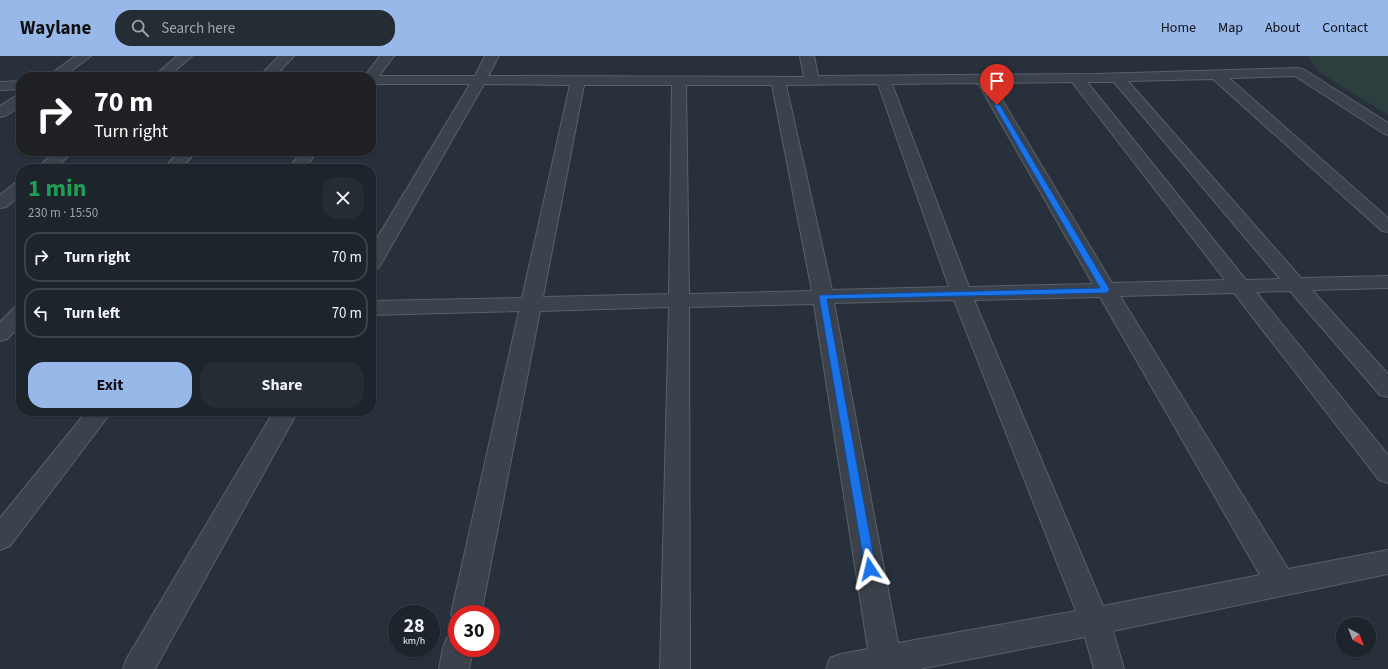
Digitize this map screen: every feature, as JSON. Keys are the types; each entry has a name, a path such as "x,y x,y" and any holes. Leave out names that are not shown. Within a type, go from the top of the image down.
{"street":[{"path":"61,72 84,56"},
{"path":"166,72 186,56"},
{"path":"271,72 287,56"},
{"path":"375,72 387,56"},
{"path":"376,256 492,56"},
{"path":"807,56 812,80"},
{"path":"376,80 480,79 778,81 1076,78 1298,72 1388,130"},
{"path":"1217,75 1388,227"},
{"path":"1117,77 1296,285 1388,389"},
{"path":"982,78 1281,584"},
{"path":"1076,78 1388,473"},
{"path":"468,605 578,80"},
{"path":"883,80 961,293 1095,621 1109,669"},
{"path":"675,669 680,301 679,81"},
{"path":"778,81 823,297 886,665"},
{"path":"0,86 16,85"},
{"path":"0,113 16,102"},
{"path":"50,164 60,156"},
{"path":"176,164 184,156"},
{"path":"300,164 306,156"},
{"path":"0,203 16,191"},
{"path":"376,308 1388,282"},
{"path":"0,313 16,313"},
{"path":"0,334 16,318"},
{"path":"0,538 96,416"},
{"path":"138,669 283,416"},
{"path":"841,669 886,665 1388,562"},
{"path":"454,669 456,657"}],"shaded area":[{"path":"1308,56 1388,56 1388,115 1319,72"}],"route":[{"path":"870,569 823,297 1106,290 997,105"}]}
